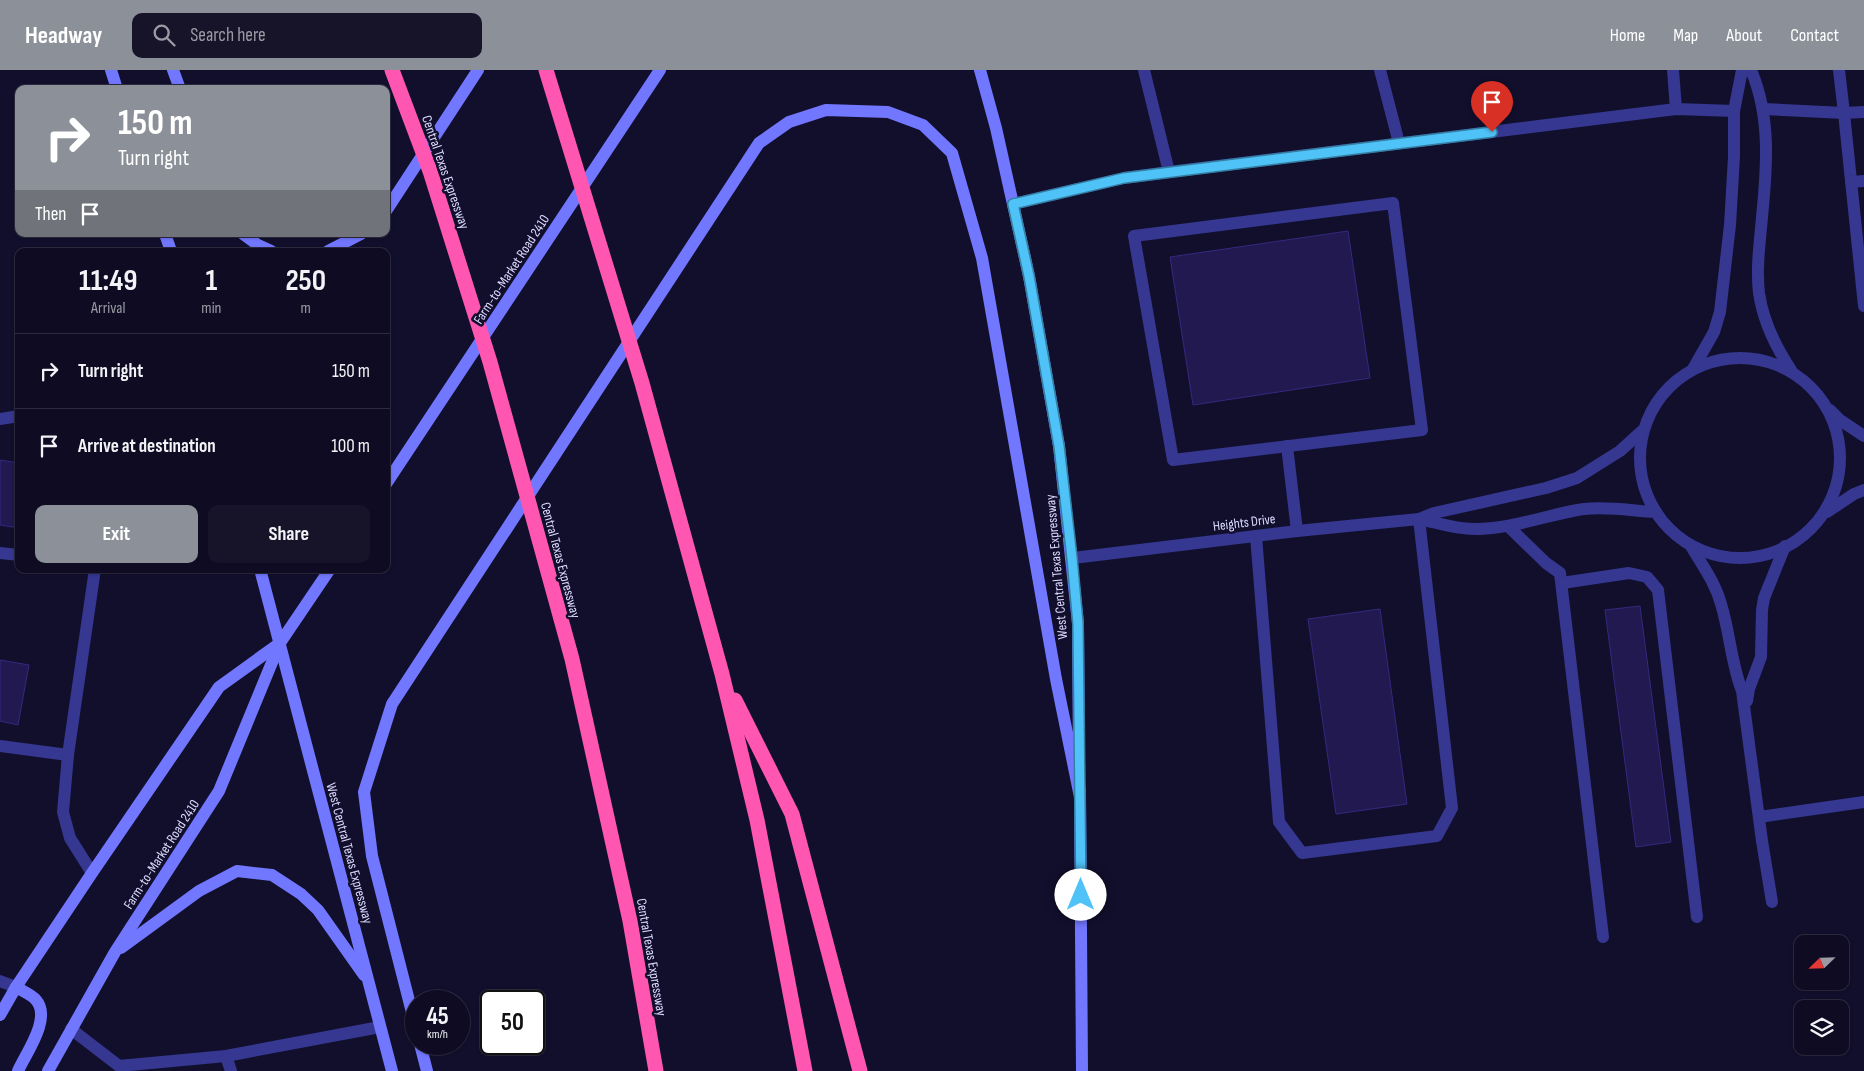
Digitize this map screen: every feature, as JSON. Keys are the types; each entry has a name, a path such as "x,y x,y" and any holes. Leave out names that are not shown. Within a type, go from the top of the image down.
{"highway":[{"name":"Central Texas Expressway","path":"392,70 430,171 487,353 572,659 630,921 656,1071"},
{"path":"546,70 642,383 722,674 757,820 805,1071"},
{"path":"722,674 792,814 860,1071"}],"main road":[{"path":"111,70 116,85"},
{"path":"173,70 179,85"},
{"path":"390,205 478,70"},
{"name":"Farm-to-Market Road 2410","path":"390,478 660,70"},
{"name":"West Central Texas Expressway","path":"980,70 996,128 1029,276 1059,446 1072,558 1078,624 1082,1071"},
{"path":"406,990 372,856 364,792 392,704 759,143 789,122 826,110 888,112 923,125 952,153 982,258 1056,679 1080,797"},
{"path":"247,237 264,248"},
{"path":"334,248 354,237"},
{"name":"West Central Texas Expressway","path":"261,573 392,1071"},
{"name":"Farm-to-Market Road 2410","path":"48,1071 115,952 220,791 280,643 327,573"},
{"name":"Farm-to-Market Road 2410","path":"0,1015 16,987 92,873 219,687 280,643"},
{"path":"115,952 199,891 237,871 272,875 301,894 318,910 368,982"},
{"path":"16,987 37,1000 42,1016 36,1035 18,1071"},
{"path":"423,1055 427,1071"}],"street":[{"path":"1144,70 1169,172"},
{"path":"1380,70 1399,144"},
{"path":"1672,70 1676,109"},
{"path":"1693,369 1714,332 1720,312 1730,225 1734,157 1734,111 1742,70"},
{"path":"1751,70 1759,89 1764,109 1766,159 1758,259 1759,293 1776,348 1791,370"},
{"path":"1838,70 1864,306"},
{"path":"1013,204 1124,178 1169,172 1676,109 1734,111"},
{"path":"1764,109 1844,114 1864,112"},
{"path":"1850,182 1864,181"},
{"path":"1393,203 1422,430 1287,446 1173,460 1134,236 1393,203"},
{"path":"1824,404 1837,433 1839,448 1839,466 1831,501 1815,526 1785,546 1746,557 1707,552 1691,546 1678,538 1647,498 1641,479 1639,454 1644,429 1662,394 1676,380 1693,369 1712,361 1748,357 1778,364 1791,370 1804,380 1840,420 1864,436"},
{"path":"0,419 15,417"},
{"path":"1419,519 1546,488 1578,478 1620,451 1644,429"},
{"path":"1287,446 1297,531"},
{"path":"1823,515 1838,503 1864,490"},
{"path":"1419,519 1448,526 1478,530 1509,527 1586,509 1624,509 1656,512"},
{"path":"1256,536 1279,822 1302,852 1437,836 1452,808 1419,519"},
{"name":"Heights Drive","path":"1072,558 1297,531 1419,519"},
{"path":"1509,527 1561,578 1603,936"},
{"path":"1691,546 1708,572 1722,604 1735,673 1742,691 1758,816 1772,902"},
{"path":"1745,714 1749,689 1761,657 1764,598 1785,546"},
{"path":"0,553 15,555"},
{"path":"92,873 70,838 63,812 68,755 94,573"},
{"path":"1561,578 1629,573 1648,576 1658,590 1697,917"},
{"path":"0,746 68,755"},
{"path":"1758,816 1864,802"},
{"path":"0,981 16,987"},
{"path":"71,1029 119,1069 226,1056 380,1027"},
{"path":"226,1056 231,1071"}],"building":[{"path":"1348,231 1370,378 1193,405 1170,257"},
{"path":"0,460 15,462 15,527 0,525"},
{"path":"1640,606 1671,842 1636,847 1605,610"},
{"path":"1380,609 1407,804 1336,814 1308,619"},
{"path":"0,660 29,665 18,725 0,721"}],"route":[{"path":"1081,895 1078,624 1072,558 1059,446 1029,276 1013,204 1124,178 1492,132"}]}
